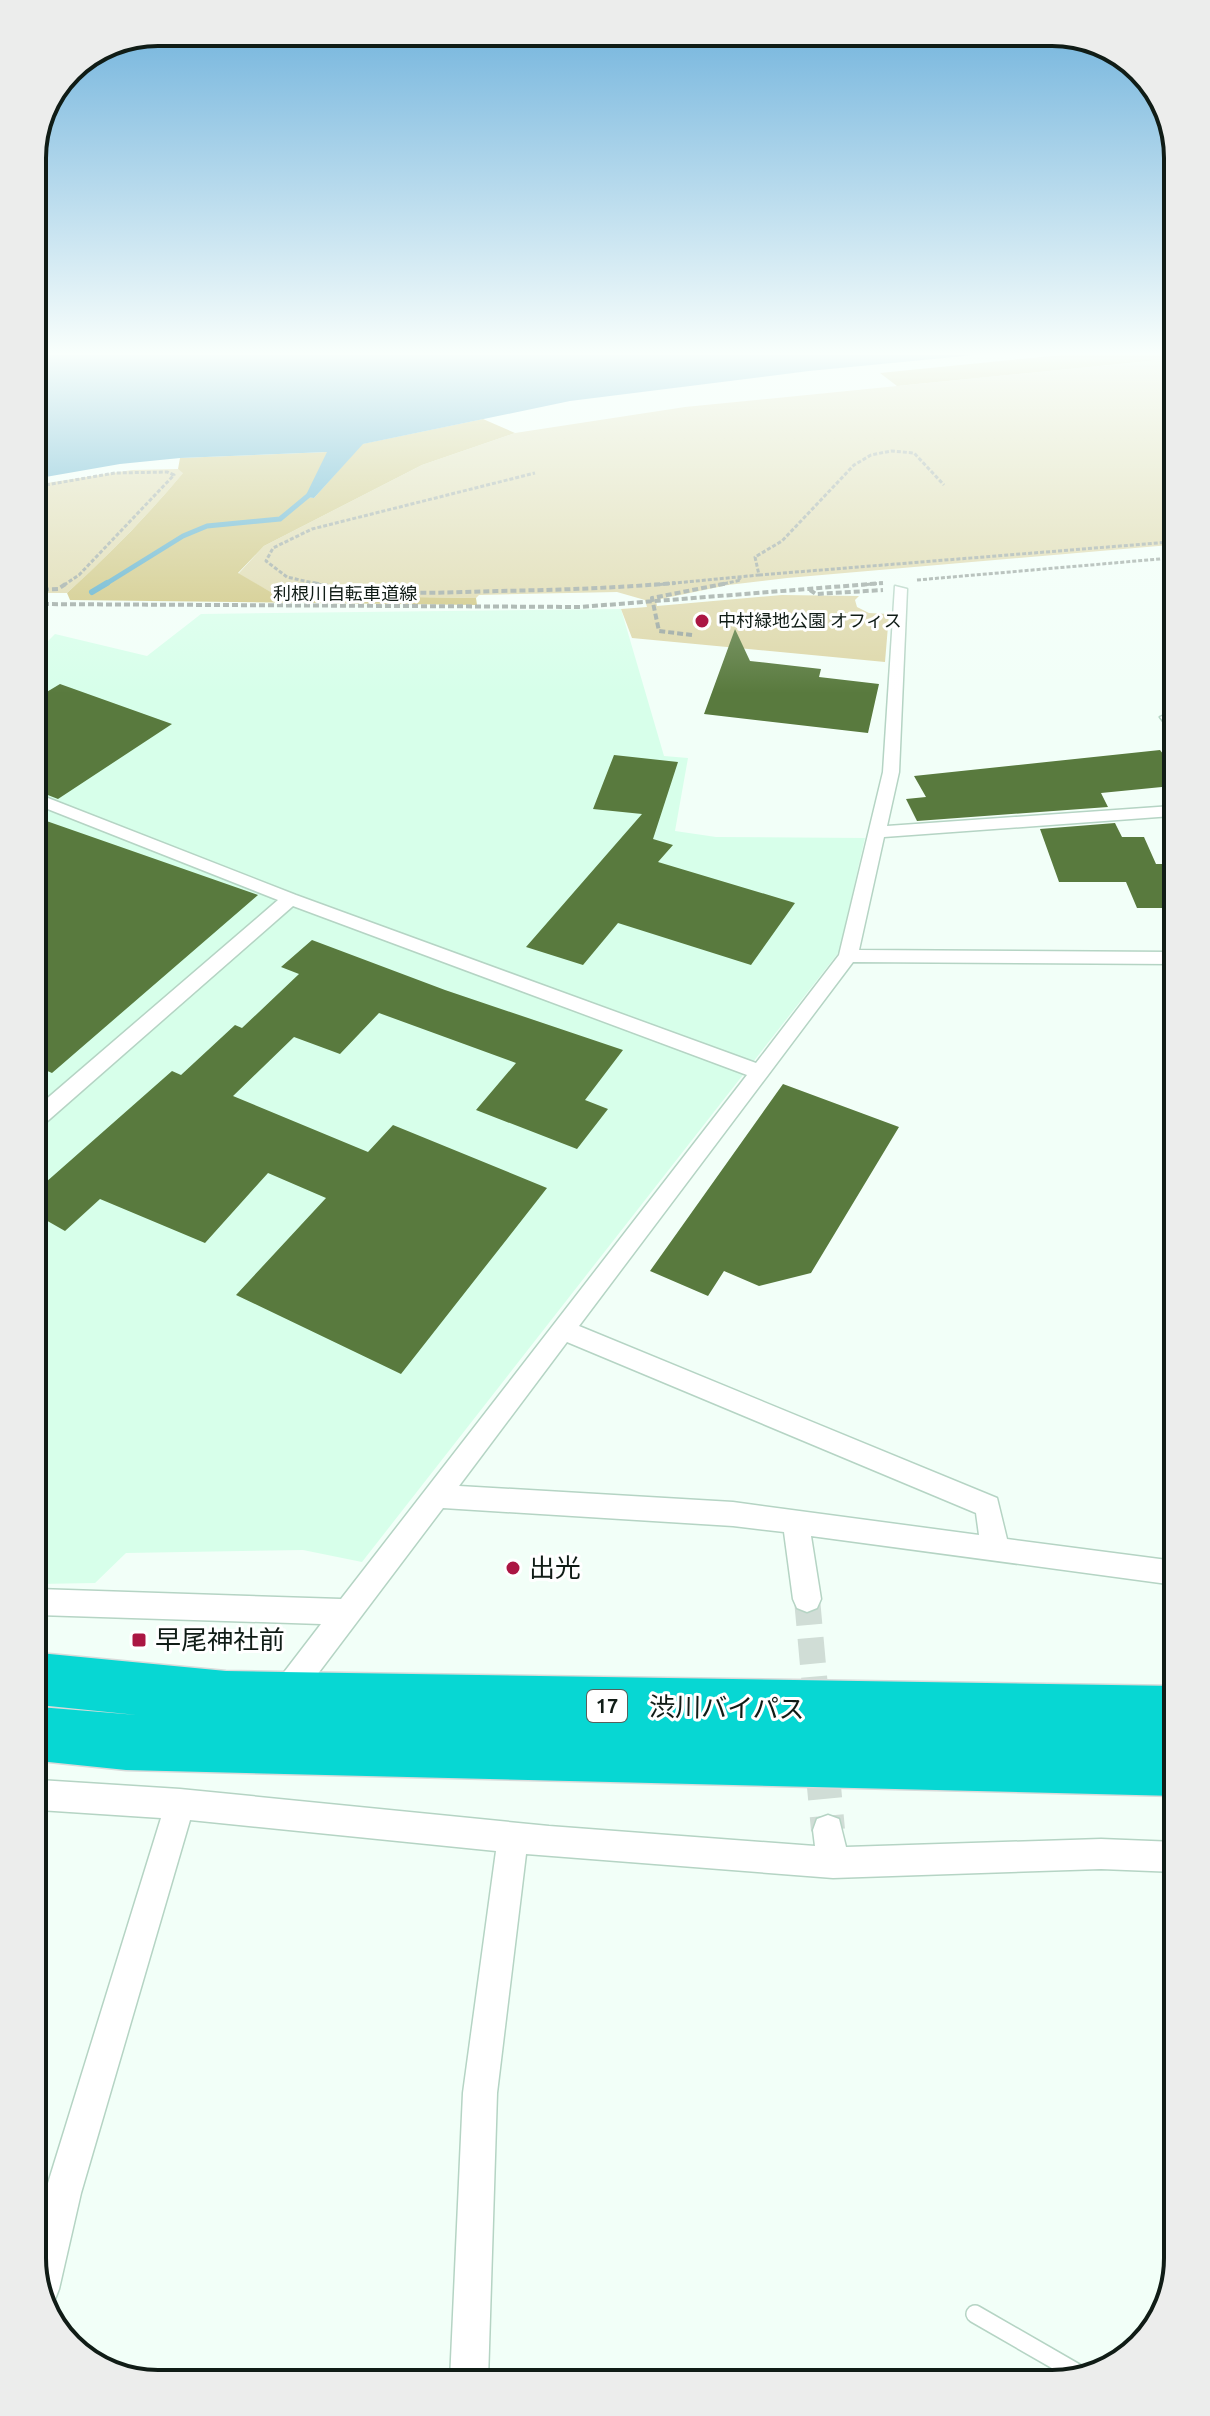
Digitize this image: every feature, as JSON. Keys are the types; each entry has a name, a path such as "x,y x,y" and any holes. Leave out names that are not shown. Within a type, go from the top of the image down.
{"highway":[{"name":"渋川バイパス","path":"46,1680 282,1699 537,1706 1164,1713"},
{"name":"渋川バイパス","path":"46,1735 126,1742 1164,1768"}],"street":[{"path":"282,1699 345,1612 848,956 894,745 892,708 900,589"},
{"path":"46,802 290,899 760,1072"},
{"path":"877,832 1164,812"},
{"path":"46,1111 290,899"},
{"path":"848,956 1164,958"},
{"path":"563,1330 988,1506 995,1549"},
{"path":"436,1496 733,1514 1164,1572"},
{"path":"796,1523 807,1599"},
{"path":"46,1602 345,1612"},
{"path":"46,1795 180,1804 513,1837 833,1863 1101,1854 1164,1857"},
{"path":"47,2265 63,2193 180,1804"},
{"path":"828,1830 833,1863"},
{"path":"469,2370 480,2093 513,1837"}],"lane":[{"path":"975,2314 1070,2368"}],"path":[{"path":"759,575 755,557 781,542 803,521 826,489 851,468"},
{"path":"928,468 944,485"},
{"path":"46,485 115,473 167,472 174,475 79,575 58,589 46,590"},
{"path":"535,473 312,529 277,545 267,555 266,561 287,577 351,591 401,594 618,588 1164,542"},
{"name":"利根川自転車道線","path":"46,604 580,607 654,602 655,597 741,580 737,576"},
{"path":"810,590 816,594 841,594 900,589"},
{"path":"654,602 659,631 692,635"}],"shaded area":[{"path":"178,468 320,468 306,497 314,498 341,468 417,468 264,546 238,573 276,595 476,598 477,605 70,600 67,593 156,505 183,473"},
{"path":"417,468 1164,468 1164,546 787,578 728,585 656,600 657,606 782,595 859,596 855,600 857,607 869,613 889,614 885,662 632,638 621,609 647,607 645,600 617,592 479,595 476,598 276,595 238,574 264,546"},
{"path":"178,469 184,472 113,550 67,593 46,593 46,483 132,470"},
{"path":"621,609 664,756 688,758 675,831 716,837 865,838 839,952 362,1562 303,1550 126,1553 95,1583 46,1584 46,643 55,634 147,656 201,614"}],"water":[{"path":"46,468 99,468 46,477"},
{"path":"319,468 341,468 314,498 305,497"}],"building":[{"path":"735,629 750,661 821,669 819,677 879,684 868,733 704,714"},
{"path":"60,684 172,724 58,799 46,794 46,692"},
{"path":"1160,750 1164,755 1164,787 1101,793 1108,807 917,821 906,799 926,797 914,776"},
{"path":"614,755 678,762 653,839 673,845 658,862 795,903 751,965 618,923 583,965 526,947 642,814 593,809"},
{"path":"46,821 258,895 52,1073 46,1070"},
{"path":"1115,823 1122,837 1144,837 1156,864 1164,864 1164,908 1137,908 1126,882 1059,882 1040,829"},
{"path":"312,940 445,990 623,1050 585,1100 608,1109 577,1149 476,1110 516,1063 379,1013 340,1054 294,1037 233,1096 368,1152 393,1125 547,1188 401,1374 236,1295 326,1198 268,1173 205,1243 100,1199 65,1231 46,1220 46,1182 172,1071 181,1075 235,1025 242,1028 299,974 281,967"},
{"path":"783,1084 899,1127 811,1273 759,1286 724,1271 708,1296 650,1271"}],"waterway":[{"path":"104,585 183,536 207,526 280,519 315,490"},
{"path":"92,592 107,583"}],"tunnel":[{"path":"807,1599 817,1709"},
{"path":"821,1759 822,1767"},
{"path":"822,1765 828,1830"}],"place":[{"name":"中村緑地公園 オフィス","path":"702,621"},
{"name":"出光","path":"513,1568"},
{"name":"早尾神社前","path":"139,1640"}]}
